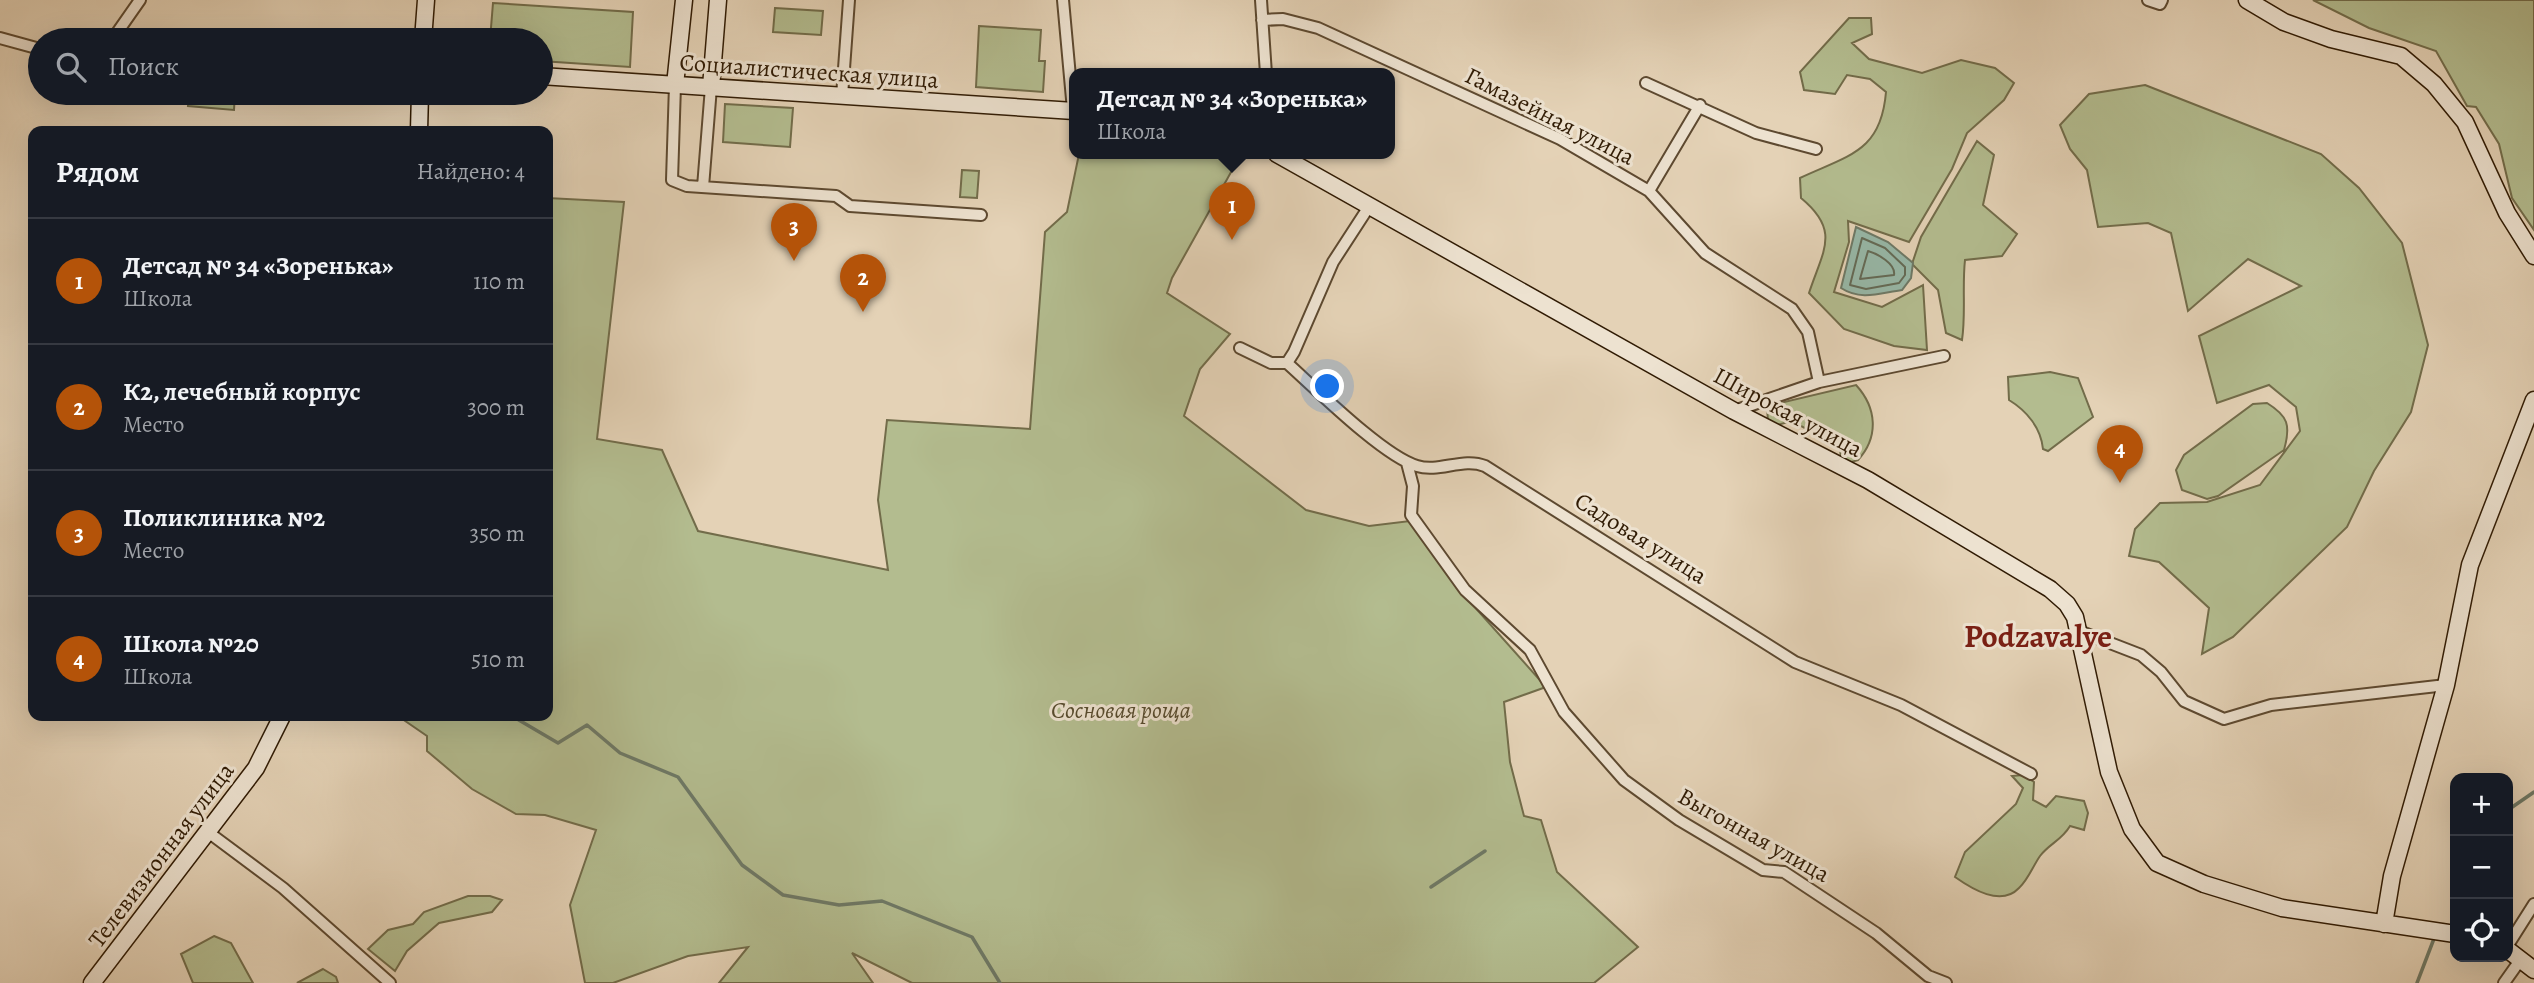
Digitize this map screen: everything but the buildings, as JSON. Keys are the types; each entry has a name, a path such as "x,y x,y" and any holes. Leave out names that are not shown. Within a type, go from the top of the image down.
{"street":[{"path":"120,28 140,0"},
{"path":"424,28 426,0"},
{"path":"684,0 675,85 672,180 703,187 836,196 850,206 981,215"},
{"path":"703,187 718,0"},
{"path":"842,96 849,0"},
{"path":"1063,0 1070,68"},
{"path":"1261,0 1266,68"},
{"path":"2148,0 2161,2"},
{"path":"2247,0 2284,22 2330,39 2401,56 2434,83 2465,122 2507,214 2534,256"},
{"name":"Гамазейная улица","path":"1262,20 1283,19 1318,28 1560,139 1649,191 1705,253 1792,309 1808,332 1819,382"},
{"path":"0,38 28,46"},
{"name":"Социалистическая улица","path":"553,77 1069,110"},
{"path":"1646,83 1700,105 1756,133 1816,149"},
{"path":"419,126 420,105"},
{"path":"1649,191 1700,105"},
{"name":"Широкая улица","path":"1286,159 1734,411 1868,480 2050,589 2067,604 2079,631 2087,684 2109,772 2132,829 2157,863 2204,884 2282,908 2384,924"},
{"path":"1287,363 1334,262 1370,205"},
{"path":"1240,348 1271,363 1287,363 1348,419 1408,463"},
{"path":"1734,411 1819,382 1944,356"},
{"path":"2450,933 2384,924 2392,876 2446,685 2470,565 2534,400"},
{"name":"Садовая улица","path":"1408,463 1420,468 1475,462 1485,466 1795,662 1900,705 2031,774"},
{"name":"Выгонная улица","path":"1408,463 1413,486 1411,515 1465,590 1530,650 1564,712 1624,780 1679,820 1763,870 1784,872 1876,933 1928,976 1946,983"},
{"path":"2079,631 2140,656 2161,672 2184,701 2224,719 2271,705 2446,685"},
{"name":"Телевизионная улица","path":"92,983 256,768 280,721"},
{"path":"208,832 284,888 390,983"},
{"path":"2513,949 2534,904"},
{"path":"2513,952 2534,970"},
{"path":"2504,983 2509,962"}],"green space":[{"path":"2313,0 2534,0 2534,230 2512,198 2499,144 2476,107 2467,106 2436,51 2369,28"},
{"path":"493,3 633,12 630,67 553,62 553,28 491,28"},
{"path":"775,8 823,11 821,35 773,32"},
{"path":"1849,18 1871,18 1872,34 1852,43 1869,59 1922,73 1961,60 1995,68 2014,83 2004,100 1967,133 1952,169 1909,242 1848,221 1849,242 1834,292 1882,307 1923,285 1927,350 1894,346 1844,329 1809,293 1823,253 1825,231 1813,210 1801,198 1800,178 1847,157 1870,140 1883,112 1886,92 1870,79 1847,75 1835,94 1804,90 1800,72"},
{"path":"979,26 1041,30 1039,61 1045,61 1043,92 976,87"},
{"path":"2145,85 2321,154 2359,188 2402,243 2428,345 2411,412 2374,471 2347,527 2233,637 2202,654 2209,608 2159,562 2129,556 2135,529 2160,503 2207,502 2260,485 2300,431 2296,407 2269,385 2217,403 2199,336 2301,286 2248,259 2188,311 2171,233 2148,223 2098,227 2087,170 2070,149 2060,125 2089,94"},
{"path":"725,104 793,108 790,147 723,142"},
{"path":"188,105 234,105 234,110"},
{"path":"1977,141 1994,155 1983,205 2017,234 2002,256 1965,260 1962,340 1946,333 1938,290 1912,264 1921,237"},
{"name":"Сосновая роща","path":"1078,159 1238,159 1172,278 1167,293 1230,334 1200,369 1184,416 1306,510 1369,526 1410,521 1464,595 1546,687 1504,702 1510,762 1524,816 1541,820 1557,872 1638,947 1594,983 912,983 852,953 873,983 719,983 748,947 688,956 613,983 585,983 570,905 596,830 545,815 516,814 472,789 427,751 427,736 405,721 553,721 553,198 624,202 597,439 662,450 698,531 888,570 878,500 887,420 1030,429 1045,232 1067,212"},
{"path":"962,170 979,171 977,198 960,197"},
{"path":"2050,372 2078,378 2093,417 2048,451 2043,449 2032,421 2022,409 2009,400 2008,377"},
{"path":"1856,385 1868,403 1873,422 1870,442 1858,460 1848,463 1841,461 1840,447 1792,421 1777,425 1768,422 1767,406"},
{"path":"2267,403 2280,412 2286,422 2284,450 2218,496 2207,499 2182,490 2176,470 2184,455 2253,404"},
{"path":"2023,775 2034,782 2033,800 2046,807 2056,796 2084,801 2088,813 2084,830 2070,826 2037,860 2025,881 2012,893 2004,896 1987,894 1955,877 1965,852 2016,804 2023,788 2012,776"},
{"path":"468,896 490,896 502,900 492,912 439,923 407,951 395,971 368,949 388,930 413,924 424,912"},
{"path":"214,936 231,943 253,983 193,983 181,954"},
{"path":"323,969 336,977 338,983 297,983"}],"water":[{"path":"1856,227 1888,242 1913,263 1911,278 1902,290 1863,295 1841,288"}],"waterway":[{"path":"521,721 558,743 587,725 620,753 678,777 742,865 783,895 839,905 882,901 972,937 1000,983"},
{"path":"2513,807 2534,792"},
{"path":"1431,887 1485,851"},
{"path":"2417,983 2435,936"}],"place":[{"name":"Детсад № 34 «Зоренька»","path":"1232,240"},
{"name":"Поликлиника №2","path":"794,261"},
{"name":"К2, лечебный корпус","path":"863,312"},
{"name":"Школа №20","path":"2120,483"}],"district":[{"name":"Podzavalye","path":"2038,636"}]}
